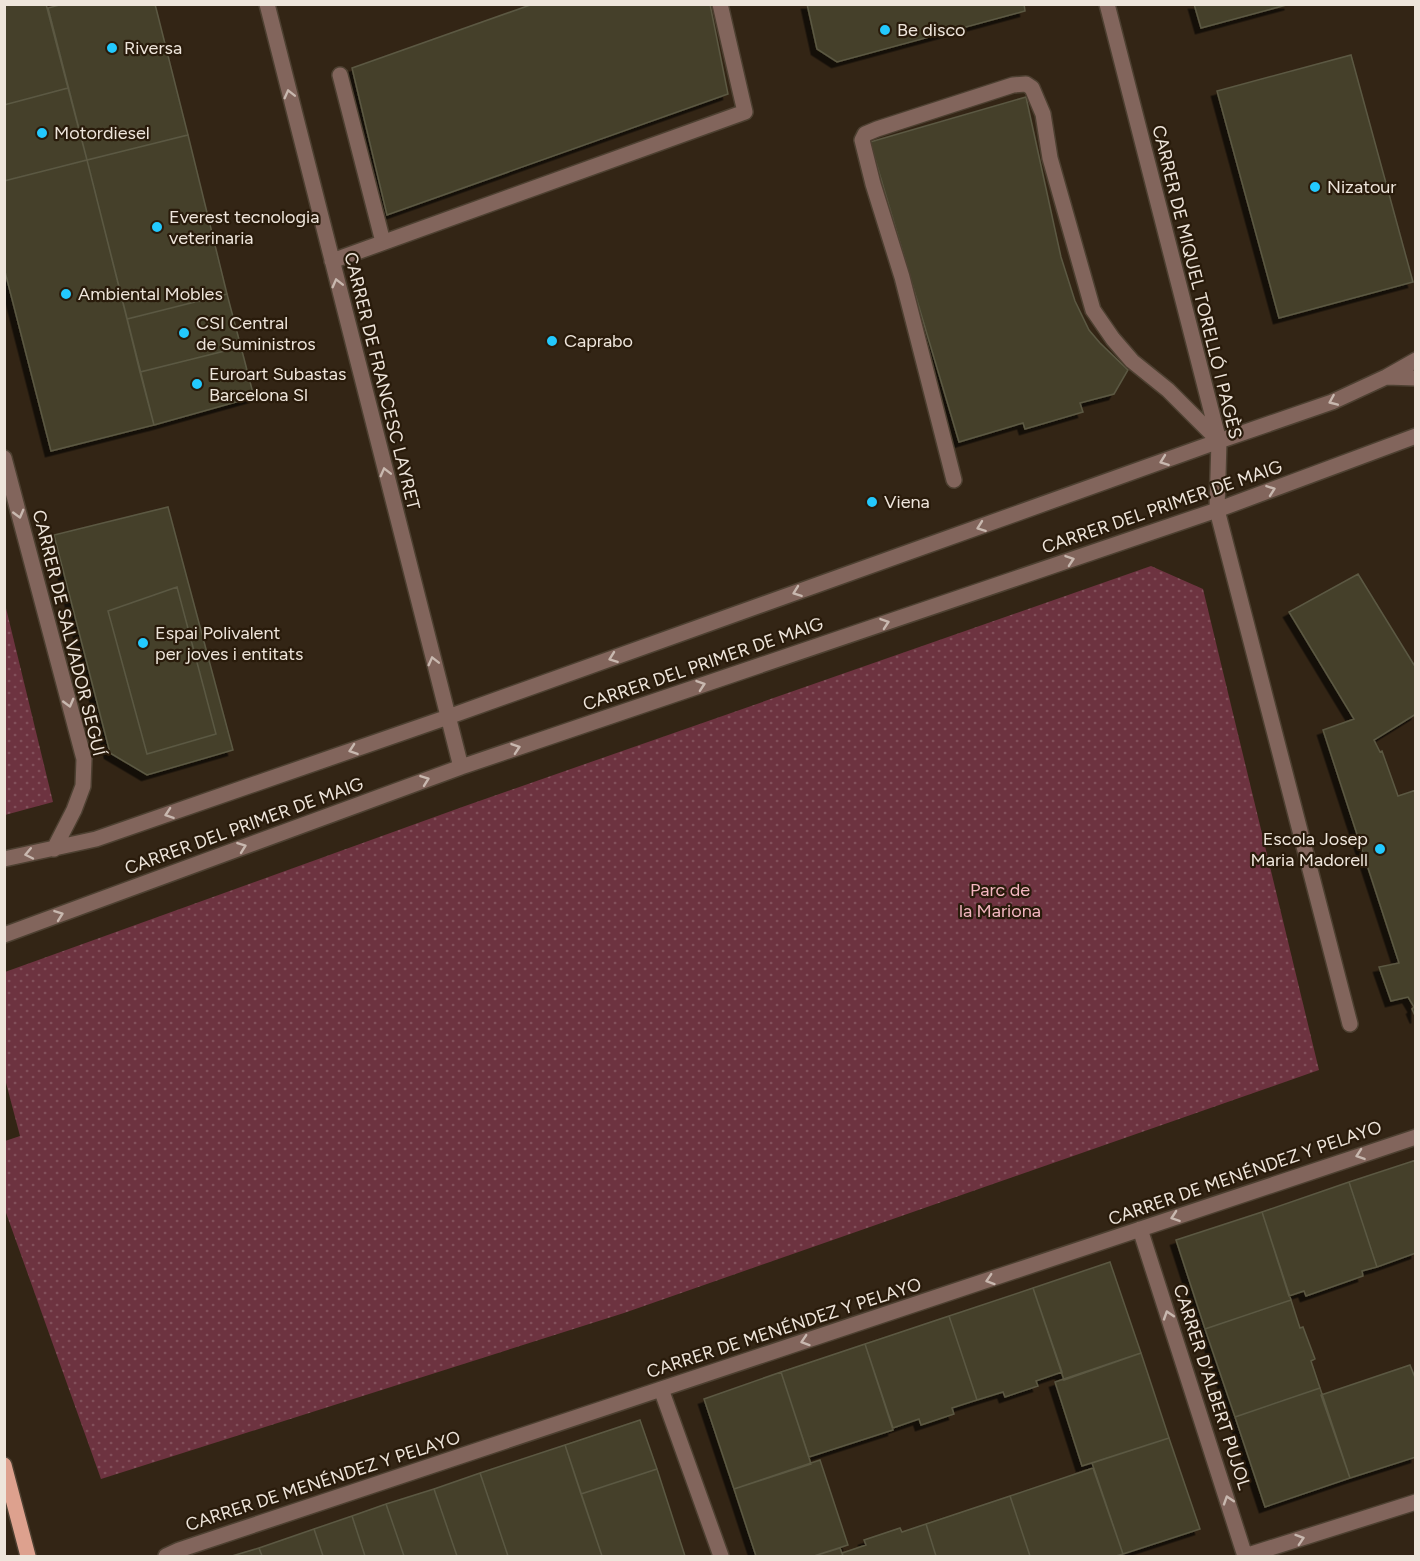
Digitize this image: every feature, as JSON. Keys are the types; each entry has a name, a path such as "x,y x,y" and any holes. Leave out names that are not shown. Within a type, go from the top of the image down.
{"main road":[{"path":"4,1465 28,1557"}],"street":[{"name":"CARRER DE FRANCESC LAYRET","path":"267,4 461,767"},
{"path":"332,261 745,112 720,4"},
{"name":"CARRER DE MIQUEL TORELLÓ I PAGÈS","path":"1107,4 1219,441 1216,510 1350,1023"},
{"path":"340,75 383,242"},
{"path":"954,480 902,278 862,140 865,134 877,129 1012,85 1026,84 1032,88 1043,114 1050,158 1093,310 1132,361 1168,390 1219,441"},
{"name":"CARRER DEL PRIMER DE MAIG","path":"4,859 96,840 448,717 1332,402 1416,360"},
{"name":"CARRER DEL PRIMER DE MAIG","path":"1386,376 1416,378"},
{"name":"CARRER DEL PRIMER DE MAIG","path":"4,935 461,767 1216,510 1416,436"},
{"name":"CARRER DE SALVADOR SEGUÍ","path":"4,458 84,759 83,786 74,810 54,849"},
{"name":"CARRER DE MENÉNDEZ Y PELAYO","path":"166,1557 179,1550 1416,1137"},
{"name":"CARRER D'ALBERT PUJOL","path":"1140,1229 1245,1557"},
{"path":"661,1389 721,1557"},
{"path":"1245,1557 1416,1502"}],"green space":[{"name":"Parc de la Mariona","path":"1151,566 1203,589 1319,1070 624,1313 101,1479 5,1210 5,1141 20,1136 5,1079 5,972 465,806"},
{"path":"5,604 53,802 4,815"}],"building":[{"path":"4,4 46,4 68,88 4,105"},
{"name":"Riversa","path":"63,4 155,4 188,135 87,160 48,8"},
{"path":"533,4 710,4 728,94 387,215 352,68"},
{"name":"Be disco","path":"807,4 1024,4 1025,11 837,62 817,49"},
{"path":"1194,4 1290,4 1201,28"},
{"name":"Nizatour","path":"1351,55 1413,282 1279,318 1217,91"},
{"name":"Motordiesel","path":"68,88 87,160 4,181 4,105"},
{"path":"1026,97 1061,257 1075,301 1089,330 1128,370 1114,394 1080,403 1083,412 1025,429 1023,423 959,442 870,142"},
{"name":"Everest tecnologia veterinaria","path":"188,135 227,294 127,319 87,160"},
{"name":"Ambiental Mobles","path":"87,160 154,425 51,451 4,268 4,181"},
{"name":"CSI Central de Suministros","path":"227,294 241,347 140,372 127,319"},
{"name":"Euroart Subastas Barcelona Sl","path":"241,347 254,397 154,425 140,372"},
{"name":"Espai Polivalent per joves i entitats","path":"168,507 233,750 147,775 110,753 54,535"},
{"path":"1358,574 1416,668 1416,714 1374,740 1380,752 1382,751 1398,796 1416,790 1416,1018 1412,1009 1414,1007 1408,997 1391,1001 1379,967 1399,963 1323,730 1354,719 1289,612"},
{"path":"177,587 216,734 147,754 108,611"},
{"path":"1416,1160 1416,1253 1377,1267 1349,1182"},
{"path":"1349,1182 1377,1267 1362,1271 1363,1276 1306,1296 1304,1291 1289,1296 1262,1212"},
{"path":"1262,1212 1291,1300 1205,1329 1176,1240"},
{"path":"1110,1262 1141,1353 1064,1380 1033,1288"},
{"path":"1033,1288 1062,1372 1036,1381 1038,1386 1005,1397 1003,1392 977,1400 949,1316"},
{"path":"1291,1300 1300,1328 1303,1327 1315,1359 1311,1361 1320,1388 1235,1417 1205,1329"},
{"path":"949,1316 977,1400 952,1408 954,1414 921,1425 919,1419 893,1428 865,1344"},
{"path":"865,1344 893,1430 809,1457 781,1372"},
{"path":"1141,1353 1169,1438 1082,1466 1055,1382"},
{"path":"1410,1365 1416,1380 1416,1457 1350,1478 1321,1395"},
{"path":"781,1372 811,1464 734,1489 704,1399"},
{"path":"1320,1388 1350,1478 1265,1507 1235,1417"},
{"path":"640,1420 657,1469 581,1494 565,1445"},
{"path":"1169,1438 1200,1529 1123,1554 1092,1463"},
{"path":"565,1445 602,1556 508,1556 480,1473"},
{"path":"820,1460 848,1545 814,1556 756,1556 734,1489"},
{"path":"1093,1468 1123,1554 1116,1556 1030,1556 1010,1496"},
{"path":"657,1469 685,1556 602,1556 581,1494"},
{"path":"480,1473 508,1556 457,1556 434,1489"},
{"path":"434,1489 457,1556 404,1556 386,1504"},
{"path":"1010,1496 1030,1556 936,1556 926,1524"},
{"path":"386,1504 404,1556 365,1556 352,1516"},
{"path":"352,1516 365,1556 323,1556 314,1529"},
{"path":"926,1524 936,1556 843,1556 842,1553 866,1545 864,1540 900,1528 902,1532"},
{"path":"314,1529 323,1556 262,1556 259,1548"},
{"path":"259,1548 262,1556 232,1556"},
{"path":"840,1548 843,1556 814,1556"}],"place":[{"name":"Be disco","path":"885,30"},
{"name":"Riversa","path":"112,48"},
{"name":"Motordiesel","path":"42,133"},
{"name":"Nizatour","path":"1315,187"},
{"name":"Everest tecnologia veterinaria","path":"157,227"},
{"name":"Ambiental Mobles","path":"66,294"},
{"name":"CSI Central de Suministros","path":"184,333"},
{"name":"Caprabo","path":"552,341"},
{"name":"Euroart Subastas Barcelona Sl","path":"197,384"},
{"name":"Viena","path":"872,502"},
{"name":"Espai Polivalent per joves i entitats","path":"143,643"},
{"name":"Escola Josep Maria Madorell","path":"1380,849"}]}
